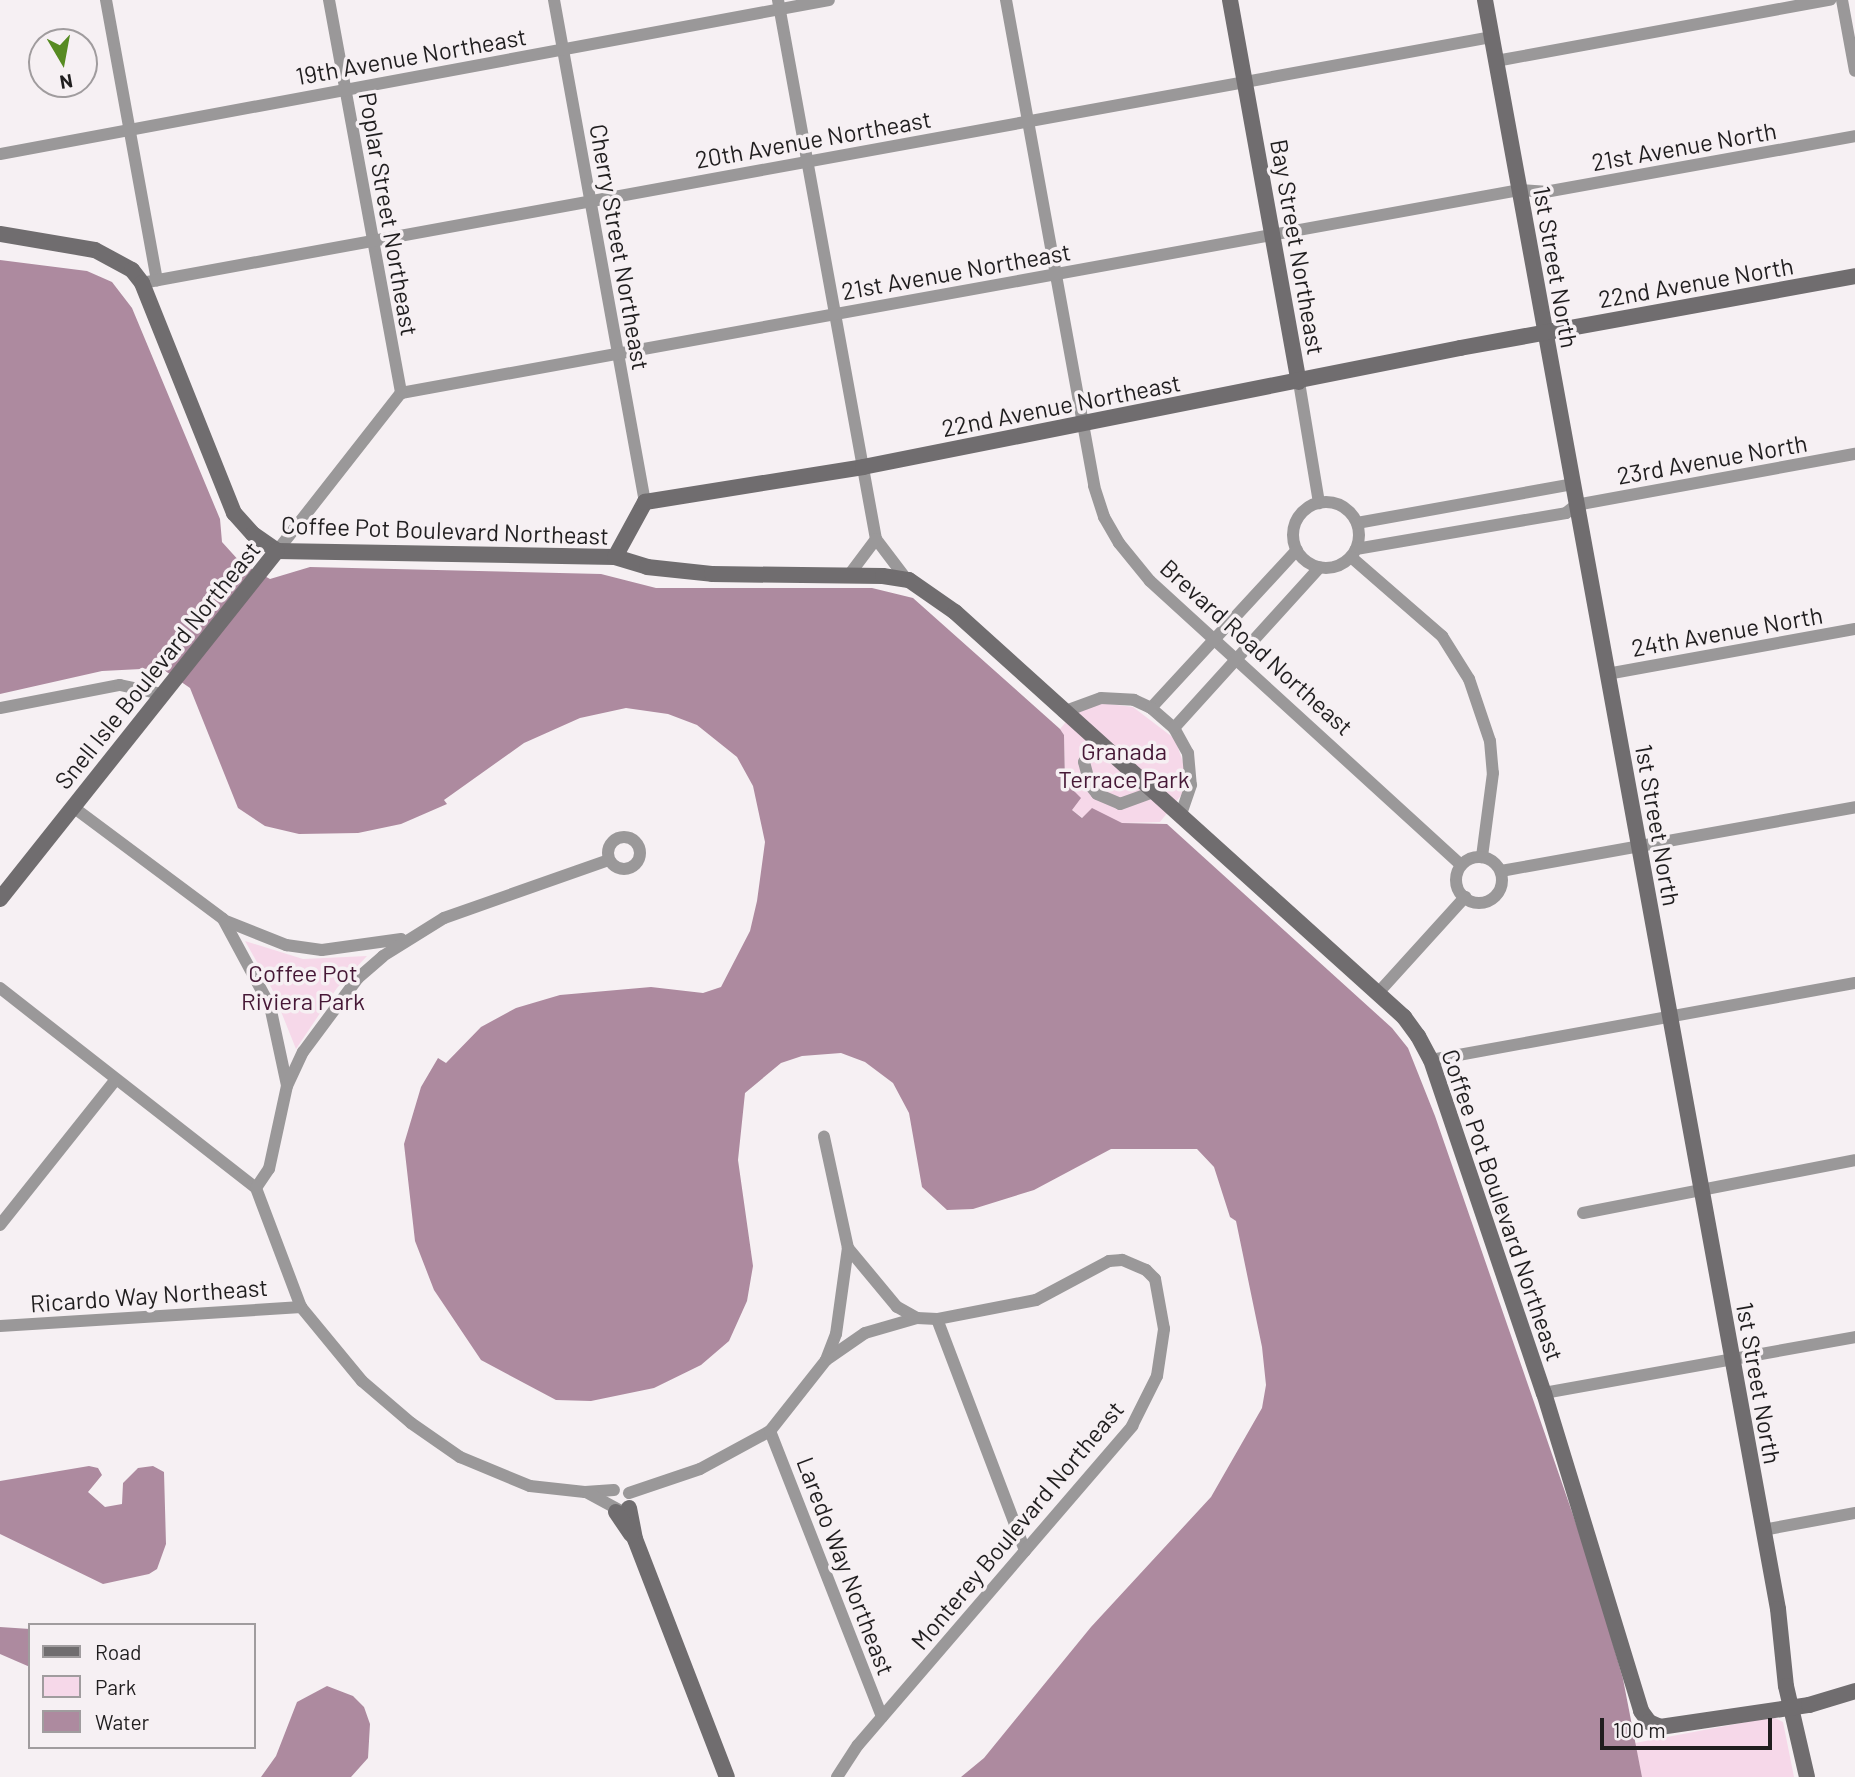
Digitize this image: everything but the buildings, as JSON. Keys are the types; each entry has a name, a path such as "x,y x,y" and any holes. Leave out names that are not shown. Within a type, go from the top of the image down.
{"street":[{"path":"106,0 129,129 150,281"},
{"name":"Poplar Street Northeast","path":"329,0 401,393"},
{"name":"Cherry Street Northeast","path":"554,0 645,502"},
{"name":"19th Avenue Northeast","path":"0,154 345,87 563,50 779,5 829,0"},
{"name":"Brevard Road Northeast","path":"1006,0 1094,486 1119,543 1150,581 1238,657 1461,865"},
{"name":"Bay Street Northeast","path":"1230,0 1319,503"},
{"name":"1st Street North","path":"1485,0 1807,1777"},
{"path":"1496,61 1830,0"},
{"path":"1842,0 1855,71"},
{"path":"779,5 876,539 907,580"},
{"name":"20th Avenue Northeast","path":"150,281 1492,37"},
{"name":"21st Avenue North","path":"1519,190 1545,192 1855,136"},
{"name":"21st Avenue Northeast","path":"401,393 1519,190"},
{"name":"Coffee Pot Boulevard Northeast","path":"0,234 95,250 125,263 150,281 234,513 253,534 277,551 615,558 676,572 849,575 907,580 955,612 1404,1017 1431,1060 1544,1393 1641,1711 1660,1727 1794,1702"},
{"name":"22nd Avenue North","path":"1545,333 1855,276"},
{"name":"22nd Avenue Northeast","path":"645,502 863,467 1545,333"},
{"name":"Snell Isle Boulevard Northeast","path":"0,899 262,572 401,393"},
{"name":"23rd Avenue North","path":"1354,553 1566,513 1576,505 1855,454"},
{"path":"1357,523 1573,484"},
{"path":"615,558 645,502"},
{"path":"1319,503 1344,507 1357,523 1354,553 1334,567 1320,567 1297,550 1293,531 1300,515 1319,503"},
{"path":"849,575 876,539"},
{"path":"1151,708 1212,637 1297,550"},
{"path":"1354,553 1442,636 1469,679 1490,741 1493,773 1482,857"},
{"path":"1174,729 1320,567"},
{"name":"24th Avenue North","path":"1607,674 1855,629"},
{"path":"0,708 120,685 162,694"},
{"path":"1063,712 1101,698 1134,700 1151,708 1174,729 1192,769 1181,814"},
{"path":"1094,739 1084,762 1090,785 1097,794 1120,804 1153,792"},
{"path":"73,807 242,931 286,945 322,950 358,948 415,935"},
{"path":"1482,857 1501,871 1855,807"},
{"path":"1465,898 1456,881 1461,865 1482,857"},
{"path":"256,1188 269,1169 287,1086 303,1052 345,992 383,956 415,935 502,896 609,860"},
{"path":"1465,898 1490,900 1500,889 1501,871"},
{"path":"1378,993 1465,898"},
{"path":"223,919 270,1006 287,1086"},
{"path":"1431,1060 1855,983"},
{"path":"0,988 256,1188 301,1307 362,1381 460,1457 530,1486 585,1492 614,1490 727,1777"},
{"path":"0,1225 116,1079"},
{"path":"824,1137 848,1248 884,1296 917,1318"},
{"path":"1583,1213 1855,1160"},
{"name":"Monterey Boulevard Northeast","path":"620,1504 700,1469 771,1431 826,1360 836,1335 848,1248"},
{"name":"Monterey Boulevard Northeast","path":"826,1360 865,1333 917,1318 937,1319 1036,1300 1109,1261 1122,1261 1146,1270 1159,1290 1164,1329 1150,1397 1132,1426 882,1717 837,1777"},
{"name":"Ricardo Way Northeast","path":"0,1326 301,1307"},
{"path":"937,1319 1025,1551"},
{"path":"1544,1393 1855,1337"},
{"name":"Laredo Way Northeast","path":"771,1431 882,1717"},
{"path":"585,1492 620,1504"},
{"path":"1763,1530 1855,1513"},
{"path":"1794,1702 1855,1691"}],"green space":[{"name":"Granada Terrace Park","path":"1101,703 1133,707 1175,739 1185,768 1183,793 1160,822 1122,823 1102,816 1083,818 1072,810 1073,793 1065,782 1064,735 1060,729 1075,711"},
{"name":"Coffee Pot Riviera Park","path":"245,941 303,959 367,956 337,988 296,1049 272,989"},
{"path":"1773,1717 1783,1722 1794,1777 1642,1777 1635,1743"}],"water":[{"path":"0,260 87,271 112,282 132,308 220,519 222,542 241,563 270,579 310,567 601,574 656,588 872,588 913,598 1060,729 1064,735 1065,782 1081,798 1072,810 1082,818 1092,808 1122,823 1167,824 1392,1028 1408,1048 1435,1116 1591,1567 1623,1679 1642,1777 961,1777 984,1758 1091,1627 1211,1497 1262,1408 1266,1385 1262,1347 1236,1221 1230,1217 1214,1167 1197,1149 1111,1149 1034,1190 973,1209 947,1210 922,1187 909,1113 893,1083 865,1062 841,1053 802,1056 781,1063 745,1093 738,1160 753,1266 747,1301 729,1341 701,1365 654,1388 591,1401 556,1400 481,1360 434,1290 415,1241 404,1144 421,1087 438,1058 446,1063 481,1027 516,1008 560,995 651,987 703,993 721,987 750,931 757,901 765,842 753,786 737,757 697,725 668,714 626,708 580,718 524,743 444,800 447,804 401,824 358,833 299,834 265,826 238,808 190,688 161,668 102,671 0,694"},
{"path":"89,1466 98,1468 102,1475 88,1492 105,1507 122,1504 123,1483 138,1468 153,1466 164,1472 166,1544 157,1569 149,1574 103,1584 0,1534 0,1481"},
{"path":"0,1627 28,1629 28,1666 0,1654"},
{"path":"327,1686 353,1696 364,1707 370,1724 368,1758 351,1777 261,1777 276,1756 297,1702"}]}
